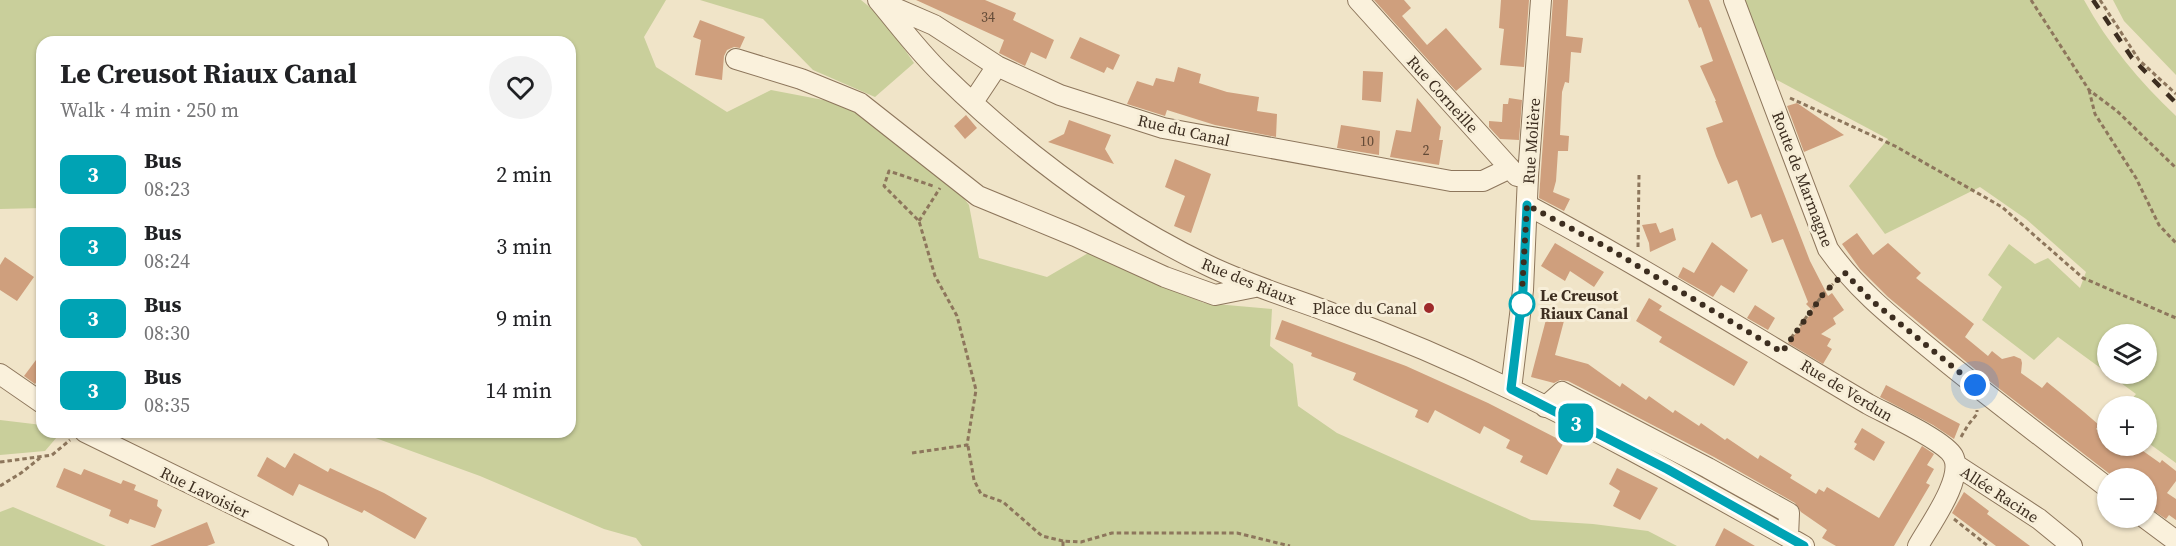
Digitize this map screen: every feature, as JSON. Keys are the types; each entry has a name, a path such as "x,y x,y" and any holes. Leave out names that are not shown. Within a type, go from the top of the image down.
{"street":[{"name":"Rue du Canal","path":"878,0 934,25 997,66 1060,95 1163,128 1351,164 1451,180 1483,182 1510,168"},
{"name":"Rue des Riaux","path":"878,0 940,73 973,102 1060,176 1154,238 1255,287 1374,329 1511,389 1667,469 1796,542"},
{"name":"Rue Corneille","path":"1358,0 1510,168 1527,196"},
{"name":"Rue Molière","path":"1511,389 1523,290 1527,196 1541,0"},
{"name":"Route de Marmagne","path":"1734,0 1828,249 1845,273 1871,300 1985,394 2097,480"},
{"path":"736,59 801,79 860,104 978,196 1075,236 1165,277 1215,295 1255,287"},
{"path":"973,102 997,66"},
{"name":"Rue de Verdun","path":"1527,196 1782,352 1939,444 1954,460"},
{"path":"0,374 36,399"},
{"name":"Rue Lavoisier","path":"86,438 318,546"},
{"path":"1918,546 1954,479 1954,460"},
{"name":"Allée Racine","path":"1954,460 2039,519 2072,546"},
{"path":"2157,527 2176,541"}],"path":[{"path":"2031,0 2089,90 2095,114 2136,178 2159,225 2176,243"},
{"path":"2100,0 2139,60 2176,94"},
{"path":"1769,88 1895,146 2002,207 2083,278 2176,318"},
{"path":"2089,90 2116,111 2176,168"},
{"path":"949,190 889,171 884,186 919,221 935,276 957,316 976,390 968,445 974,480 981,494 1003,502 1042,536 1063,541 1081,542 1112,533 1237,533 1290,546"},
{"path":"1638,265 1639,174"},
{"path":"919,221 940,188"},
{"path":"1782,352 1824,293 1845,273"},
{"path":"1954,460 1968,424 1977,414 1976,406 1985,394"},
{"path":"0,462 52,455 79,438"},
{"path":"912,453 968,445"},
{"path":"0,486 41,457"},
{"path":"1940,508 1988,546"},
{"path":"1063,541 1064,546"}],"green space":[{"path":"0,0 666,0 644,37 656,67 727,112 771,90 855,106 949,179 969,205 979,258 1047,277 1090,252 1204,303 1272,309 1270,346 1293,364 1298,406 1337,433 1531,520 1593,524 1648,531 1677,546 642,546 636,538 604,529 480,476 376,438 576,438 576,36 36,36 36,208 0,209"},
{"path":"700,0 861,0 883,21 914,63 875,97 813,70 763,19"},
{"path":"1745,0 2084,0 2103,32 2125,62 2176,116 2176,463 2157,449 2157,396 2134,396 2136,394 2122,384 2157,384 2157,324 2097,324 2097,366 2058,337 2034,360 1982,320 2002,287 1988,275 2009,244 2035,264 2048,258 2080,288 2086,272 2026,219 1980,187 1885,234 1849,186 1888,139 1775,79"},
{"path":"2113,0 2176,0 2176,75 2124,21"},
{"path":"0,420 36,424 36,438 56,438 45,451 0,455"},
{"path":"13,507 106,546 0,546 0,512"}],"building":[{"path":"916,0 985,0 1016,13 1013,20 1054,40 1046,59 1031,52 1025,66 999,53 1004,40"},
{"path":"1374,0 1404,0 1411,8 1402,16 1427,45 1446,28 1482,69 1456,91"},
{"path":"1501,0 1529,0 1524,67 1500,65 1504,29 1499,28"},
{"path":"1553,0 1568,0 1566,36 1583,38 1581,53 1571,52 1569,83 1565,82 1562,92 1560,135 1569,136 1568,151 1558,151 1553,192 1570,199 1564,211 1539,198"},
{"path":"1688,0 1709,0 1810,261 1828,296 1832,293 1844,310 1833,318 1836,324 1821,334 1831,339 1827,346 1832,349 1823,364 1788,343 1813,311 1806,304 1808,302 1783,239 1772,243 1761,214 1751,218 1737,180 1728,184 1716,156 1706,128 1723,122 1700,66 1713,61"},
{"path":"700,20 745,37 740,48 734,47 727,50 724,56 722,80 695,75 701,40 693,37"},
{"path":"1080,37 1120,55 1113,70 1107,67 1104,73 1070,58"},
{"path":"1178,67 1201,74 1199,83 1227,92 1259,97 1257,111 1277,114 1276,137 1215,125 1167,110 1165,116 1127,104 1137,81 1153,86 1156,78 1174,82"},
{"path":"1363,71 1383,72 1381,102 1362,100"},
{"path":"1417,98 1441,127 1439,140 1443,140 1439,165 1390,157 1396,130 1411,132"},
{"path":"1509,98 1522,100 1519,140 1500,139 1489,127 1489,121 1502,122 1503,104 1508,104"},
{"path":"1797,103 1844,135 1804,152 1787,106"},
{"path":"966,115 977,128 965,139 954,126"},
{"path":"1069,120 1111,135 1105,149 1114,164 1048,142 1064,134"},
{"path":"1341,125 1380,131 1379,155 1337,148"},
{"path":"1175,159 1211,174 1191,233 1174,226 1185,196 1165,187"},
{"path":"1656,223 1660,233 1673,228 1676,240 1650,252 1642,225"},
{"path":"1857,233 1873,255 1888,243 1921,273 1916,278 1974,324 1965,337 1988,356 1992,351 2002,359 2014,356 2021,359 2021,373 2042,388 2047,382 2097,423 2097,456 2150,456 2160,463 2162,460 2176,471 2176,481 2167,493 2176,499 2176,520 2169,515 2166,519 2157,513 2157,468 2102,468 1988,380 1888,297 1860,269 1842,244"},
{"path":"1712,242 1748,270 1734,293 1721,285 1713,297 1678,277 1683,267 1694,273"},
{"path":"1555,243 1604,272 1594,287 1570,271 1565,281 1541,266"},
{"path":"5,257 34,277 17,301 0,290 0,265"},
{"path":"1649,298 1662,306 1659,310 1748,362 1734,386 1659,342 1662,337 1636,321"},
{"path":"1755,305 1775,318 1768,330 1747,318"},
{"path":"1548,312 1565,317 1555,355 1588,364 1620,387 1622,383 1646,400 1649,396 1673,413 1675,410 1699,426 1701,423 1758,459 1760,455 1792,475 1790,478 1816,494 1819,489 1824,492 1827,487 1879,518 1922,446 1934,454 1927,465 1934,469 1926,483 1930,485 1894,546 1836,546 1822,538 1827,530 1801,512 1795,503 1714,457 1568,381 1560,380 1554,383 1531,377"},
{"path":"1282,320 1406,366 1488,403 1564,442 1547,475 1520,462 1523,456 1506,448 1510,440 1484,426 1480,434 1435,410 1428,423 1415,417 1418,410 1353,380 1356,373 1275,339"},
{"path":"36,360 35,384 24,376"},
{"path":"1886,385 1960,424 1954,439 1933,425 1880,397"},
{"path":"1862,428 1885,442 1874,461 1854,449 1857,444 1854,442"},
{"path":"294,453 328,472 330,468 384,493 427,518 415,539 364,510 362,513 299,484 293,496 257,476 267,457 285,468"},
{"path":"64,468 81,475 84,469 121,484 123,480 136,485 134,490 158,500 157,506 162,510 155,528 130,519 128,524 109,516 111,510 56,487"},
{"path":"1617,468 1658,488 1640,520 1613,506 1620,491 1609,484"},
{"path":"1964,492 1989,511 1987,514 2030,546 1996,546 1952,513"},
{"path":"207,522 215,543 207,546 150,546"},
{"path":"1724,528 1755,546 1715,546"}],"railway":[{"path":"2093,0 2132,58 2176,103"}],"bus line":[{"name":"3","path":"1527,205 1523,290 1511,389 1667,469 1804,546"}],"place":[{"name":"Le Creusot Riaux Canal","path":"1522,304"},
{"name":"Place du Canal","path":"1429,308"}],"route":[{"path":"1522,304 1521,310 1527,205 1606,247 1782,352 1824,293 1845,273 1871,300 1975,385"}]}
